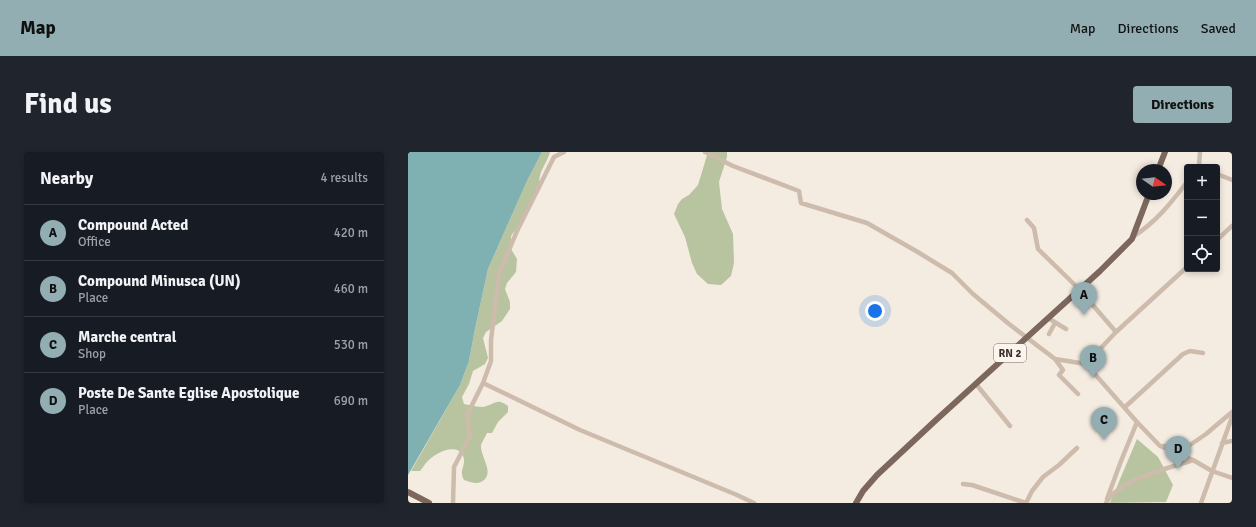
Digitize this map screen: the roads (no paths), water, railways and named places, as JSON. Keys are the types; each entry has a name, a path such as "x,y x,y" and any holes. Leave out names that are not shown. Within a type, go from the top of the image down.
{"main road":[{"path":"1160,164 1165,152"},
{"name":"RN 2","path":"856,503 863,491 877,475 1100,271 1134,236 1147,200"},
{"path":"408,492 429,503"}],"street":[{"path":"453,503 454,467 470,436 467,415 483,383 491,361 491,340 499,274 517,231 554,157 564,152"},
{"path":"705,152 733,166 799,191 801,203 867,223 916,250 952,273 973,294 1055,359 1063,370 1059,375 1078,394"},
{"path":"1200,152 1200,164"},
{"path":"1220,175 1232,180"},
{"path":"1134,236 1147,228 1167,208 1184,186"},
{"path":"1027,220 1034,228 1038,248 1079,289 1116,332"},
{"path":"1220,237 1232,226"},
{"path":"1086,364 1116,332 1184,271"},
{"path":"1048,318 1066,329"},
{"path":"1049,334 1055,323"},
{"path":"1125,407 1183,354 1190,351 1203,353"},
{"path":"1055,359 1086,364 1160,446 1193,460 1212,471 1232,478"},
{"path":"483,383 580,430 754,503"},
{"path":"976,384 1010,426"},
{"path":"1160,446 1190,445 1206,434 1232,412"},
{"path":"1201,503 1232,417"},
{"path":"1106,503 1120,461 1137,422"},
{"path":"1222,444 1232,442"},
{"path":"963,484 972,485 1026,503 1032,491 1043,477 1059,465 1077,448"},
{"path":"1106,503 1109,498 1127,483 1193,460"}],"water":[{"path":"408,152 542,152 527,181 488,269 469,361 460,385 408,475"}],"place":[{"name":"Compound Acted","path":"1084,315"},
{"name":"Compound Minusca (UN)","path":"1093,378"},
{"name":"Marche central","path":"1104,440"},
{"name":"Poste De Sante Eglise Apostolique","path":"1178,469"}]}
